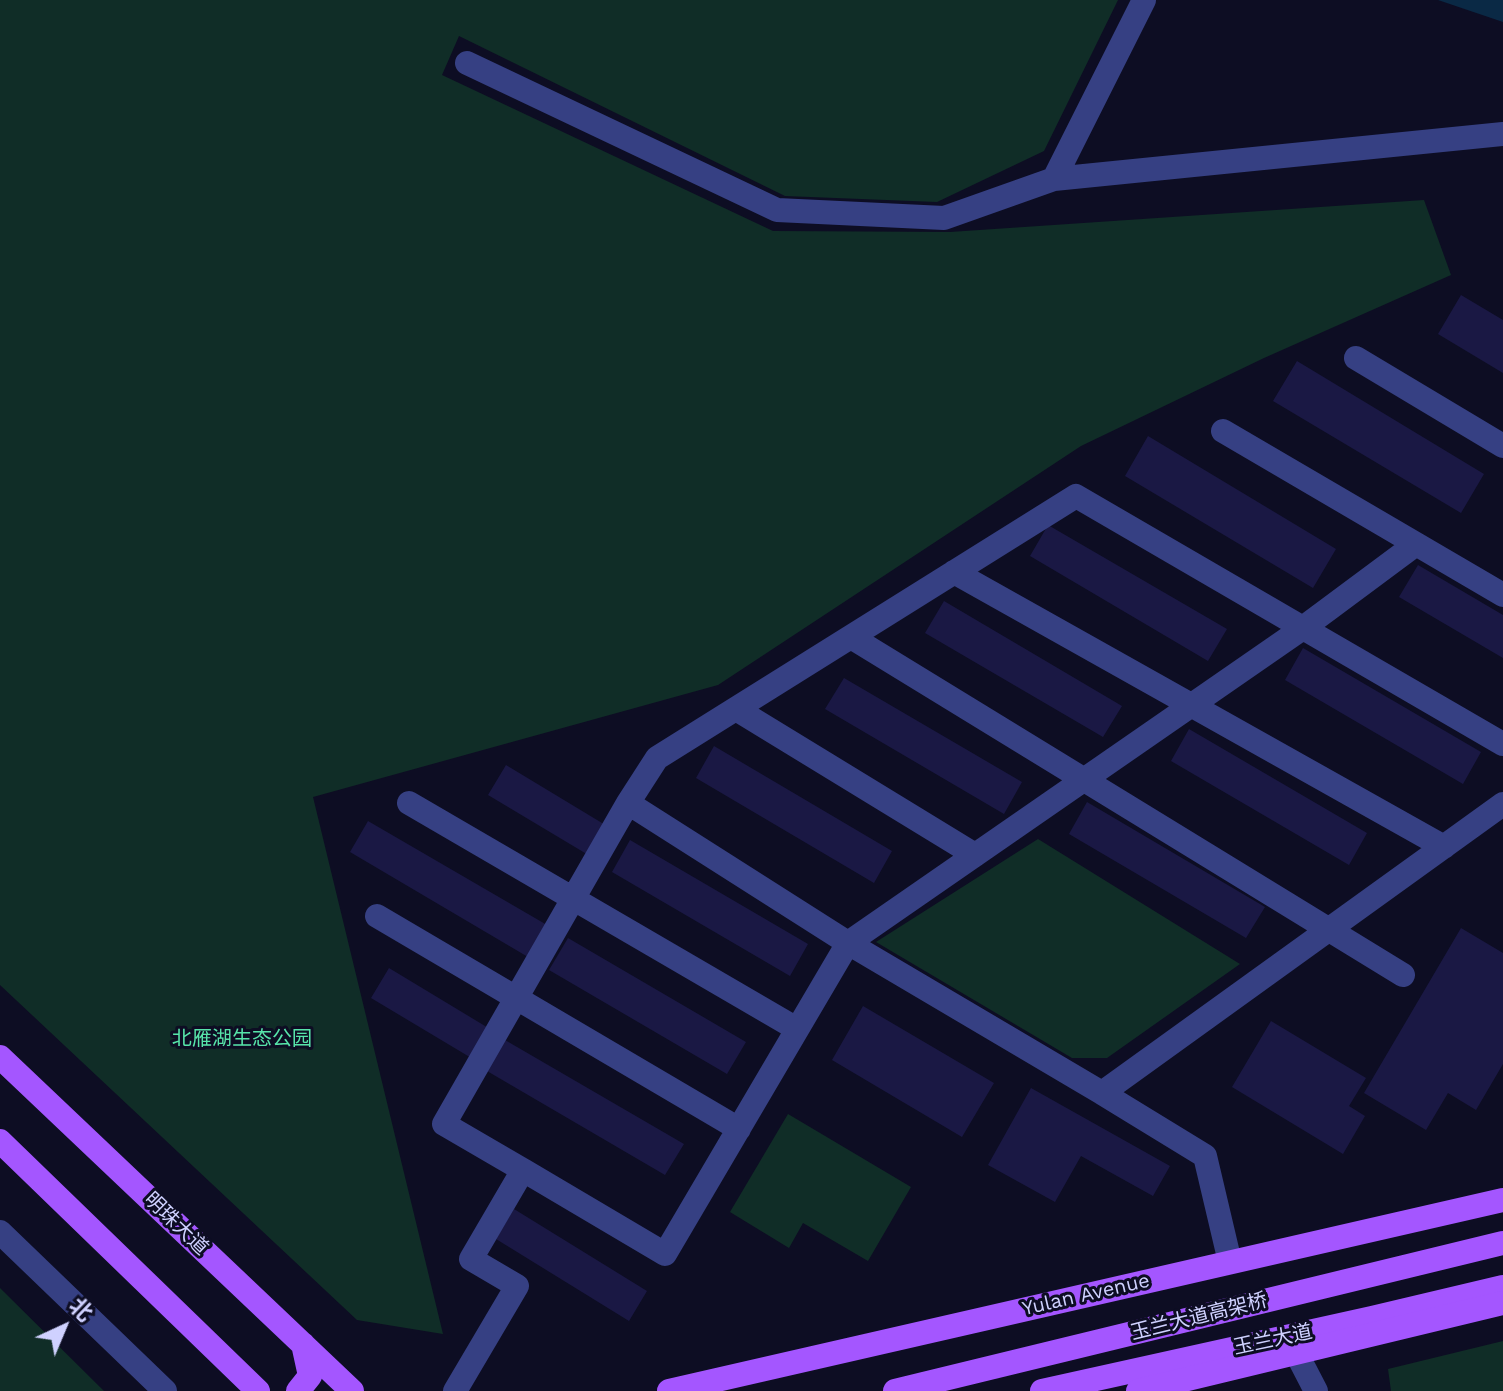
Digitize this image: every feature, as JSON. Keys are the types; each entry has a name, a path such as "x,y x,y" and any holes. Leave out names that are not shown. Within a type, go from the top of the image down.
{"main road":[{"name":"明珠大道","path":"0,1057 352,1391"},
{"path":"0,1141 258,1391"},
{"name":"Yulan Avenue","path":"669,1391 1503,1200"},
{"name":"玉兰大道高架桥","path":"895,1391 1503,1243"},
{"name":"玉兰大道","path":"1042,1391 1503,1287"},
{"path":"1138,1391 1503,1303"},
{"path":"298,1391 310,1376 303,1344"}],"street":[{"path":"1054,179 1144,0"},
{"path":"467,63 777,210 944,218 1054,179 1503,134"},
{"path":"1356,358 1503,446"},
{"path":"1223,431 1503,595"},
{"path":"1416,544 1303,628 1192,706 848,943 665,1254 444,1124 628,803 657,758 1076,496 1303,628 1503,744"},
{"path":"954,572 1444,847"},
{"path":"851,637 1403,975"},
{"path":"736,709 975,855"},
{"path":"409,803 797,1029"},
{"path":"628,803 848,943 1205,1156 1230,1262"},
{"path":"1102,1093 1503,804"},
{"path":"377,916 739,1129"},
{"path":"455,1391 517,1286 471,1259 523,1170"},
{"path":"0,1232 165,1391"},
{"path":"1288,1337 1316,1391"}],"green space":[{"name":"北雁湖生态公园","path":"0,0 1118,0 1044,151 937,202 785,196 459,36 442,75 773,231 950,232 1424,200 1451,275 1264,358 1081,446 718,685 313,797 443,1334 357,1320 0,985"},
{"path":"1038,839 1240,964 1107,1058 1072,1058 876,942"},
{"path":"788,1114 911,1187 868,1261 803,1223 789,1248 730,1212"},
{"path":"0,1288 104,1391 0,1391"},
{"path":"1503,1341 1503,1391 1391,1391 1388,1369"}],"water":[{"path":"1438,0 1503,0 1503,22"}],"building":[{"path":"1461,295 1503,320 1503,373 1438,334"},
{"path":"1297,361 1484,474 1461,513 1273,401"},
{"path":"1148,436 1336,549 1313,588 1125,476"},
{"path":"1048,525 1227,629 1208,661 1030,556"},
{"path":"1418,565 1503,615 1503,658 1399,597"},
{"path":"944,601 1122,706 1103,737 925,633"},
{"path":"1303,648 1481,752 1463,784 1285,680"},
{"path":"844,678 1022,782 1004,814 825,709"},
{"path":"1189,729 1367,833 1349,865 1171,761"},
{"path":"714,746 892,851 874,883 696,778"},
{"path":"506,765 607,826 590,856 488,795"},
{"path":"1087,802 1265,907 1246,938 1069,834"},
{"path":"368,821 547,925 528,957 350,852"},
{"path":"630,840 808,944 790,976 612,872"},
{"path":"1461,928 1503,953 1503,1064 1476,1110 1448,1093 1426,1130 1364,1093"},
{"path":"568,938 746,1042 727,1074 549,970"},
{"path":"389,968 490,1029 473,1059 371,998"},
{"path":"863,1006 994,1083 962,1137 832,1060"},
{"path":"1271,1021 1366,1078 1349,1106 1365,1116 1343,1154 1232,1087"},
{"path":"505,1040 684,1144 665,1175 487,1071"},
{"path":"1031,1088 1170,1166 1153,1196 1081,1156 1055,1202 988,1165"},
{"path":"514,1209 647,1291 629,1321 496,1239"}]}
